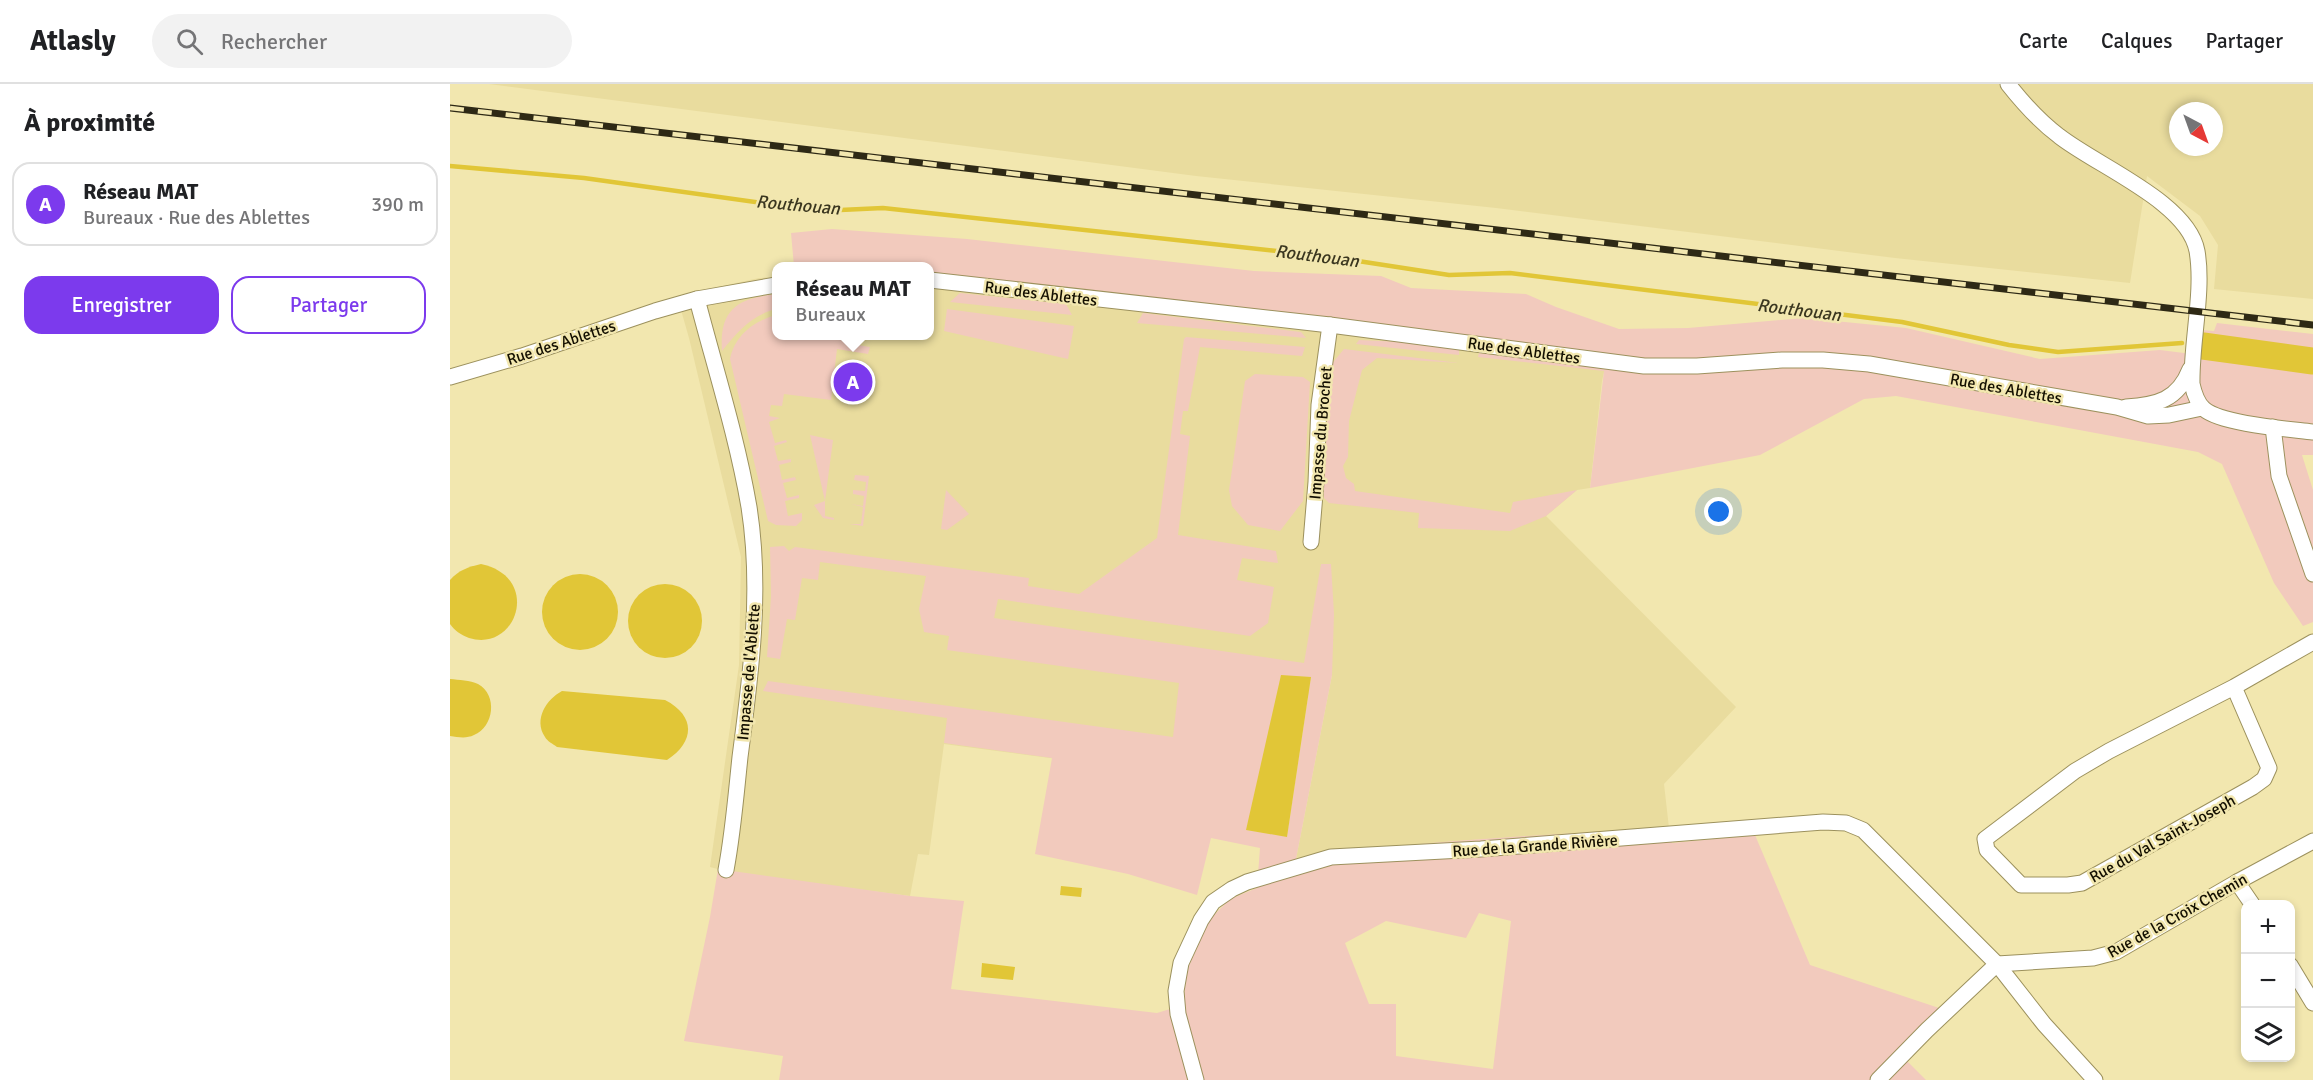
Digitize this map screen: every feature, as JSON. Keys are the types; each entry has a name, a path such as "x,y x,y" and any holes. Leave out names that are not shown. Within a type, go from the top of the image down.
{"street":[{"path":"2008,84 2028,109 2059,136 2086,156 2160,200 2189,232 2197,248 2200,267 2192,384 2195,396 2202,408 2221,417 2273,428 2313,432"},
{"name":"Rue des Ablettes","path":"934,280 1330,325 1644,366 1823,360 1869,364 2117,407 2148,416 2169,415 2202,408"},
{"name":"Rue des Ablettes","path":"450,377 697,299 772,286"},
{"name":"Impasse de l'Ablette","path":"697,299 736,440 749,509 753,554 754,633 751,673 726,870"},
{"name":"Impasse du Brochet","path":"1311,542 1319,405 1330,325"},
{"name":"Rue des Ablettes","path":"2117,407 2164,400 2175,393 2185,382 2192,363"},
{"path":"2273,428 2279,476 2313,574"},
{"name":"Rue du Val Saint-Joseph","path":"2234,687 2269,768 2264,779 2253,787 2082,883 2021,885 1987,850 1985,839 2075,771 2135,736 2234,687 2313,642"},
{"name":"Rue de la Grande Rivière","path":"1196,1080 1178,1014 1176,991 1181,963 1201,920 1213,902 1232,889 1291,867 1330,857 1492,848 1823,822 1846,823 1863,830 1997,964 2044,1024 2094,1080"},
{"name":"Rue de la Croix Chemin","path":"1997,964 2094,958 2116,952 2313,841"},
{"path":"2237,882 2249,900"},
{"path":"1878,1080 1997,964"},
{"path":"2295,972 2313,1003"}],"shaded area":[{"path":"489,84 2313,84 2313,299 2214,289 2218,245 2200,216 2147,176 2130,283 1895,258 1496,208 1196,176"},
{"path":"832,229 967,239 1254,271 1381,276 1411,288 1526,294 1619,329 1688,328 1804,318 1906,328 2040,359 2160,350 2208,356 2202,330 2214,331 2217,323 2313,334 2313,455 2302,455 2313,490 2313,622 2303,626 2274,583 2222,464 2198,452 1896,396 1864,399 1760,455 1590,488 1604,371 1478,357 1479,353 1604,368 1607,354 1068,287 934,274 934,262 794,262 791,233"},
{"path":"934,274 1068,287 1608,354 1602,381 1590,488 1577,490 1546,516 1736,707 1664,784 1669,828 1471,840 1364,849 1296,859 1332,675 1226,773 1126,768 944,744 929,855 918,854 910,896 733,873 710,867 739,665 741,557 677,296 772,277 772,340 934,340"},
{"path":"960,293 1066,304 1072,315 950,302"},
{"path":"772,295 772,310 760,315 746,325 722,351 724,325 728,316 741,303"},
{"path":"947,309 1074,326 1068,359 944,331"},
{"path":"1143,313 1301,332 1306,338 1137,323"},
{"path":"772,316 772,340 859,340 858,345 870,347 868,354 837,349 831,400 784,394 782,406 771,405 769,416 780,418 769,422 775,443 786,440 787,442 774,446 778,461 791,459 791,462 779,465 782,480 795,477 796,480 783,483 787,498 799,495 799,498 785,501 788,516 802,513 802,520 796,526 776,525 768,521 730,359 741,336 760,321"},
{"path":"1186,337 1305,347 1302,356 1200,347 1188,411 1183,411 1180,434 1190,436 1178,535 1276,551 1278,563 1242,558 1237,580 1274,587 1268,623 1250,636 998,599 994,618 1304,663 1321,564 1331,564 1334,614 1332,675 1296,859 1436,843 1669,828 1672,843 1755,835 1810,965 1939,1008 1896,1050 1926,1080 779,1080 783,1056 684,1041 718,869 910,896 964,901 951,989 1157,1013 1183,1005 1187,970 1210,919 1230,899 1257,888 1260,848 1211,838 1197,895 1128,874 1035,854 1052,758 944,743 947,718 763,691 768,681 1173,737 1179,683 947,650 949,636 924,632 919,609 926,576 820,562 818,580 802,578 795,620 787,619 780,659 767,657 771,596 770,547 784,546 789,551 795,547 1029,578 1028,586 1079,594 1157,538","holes":["1281,676 1311,677 1287,836 1247,830","1479,913 1511,921 1493,1069 1396,1056 1396,1004 1369,1004 1345,943 1386,921 1466,938"]},
{"path":"1359,340 1403,342 1459,349 1459,355 1356,344"},
{"path":"1344,349 1459,363 1377,358 1362,370 1349,421 1348,457 1343,466 1346,478 1354,484 1355,491 1510,513 1513,502 1577,490 1546,516 1510,531 1418,528 1419,513 1329,503 1324,498 1320,457 1330,366"},
{"path":"1255,374 1303,377 1310,382 1303,501 1280,531 1248,525 1232,506 1229,490 1245,381"},
{"path":"810,435 833,440 825,501"},
{"path":"855,475 869,476 863,526 849,524 861,524 863,507 851,504 863,506 864,496 853,494 853,490 865,491 866,482 854,480"},
{"path":"946,490 969,514 947,530 941,529"},
{"path":"825,501 825,516 834,518 834,520 823,518 814,505"},
{"path":"481,564 500,572 512,583 517,597 516,612 510,625 500,635 486,640 466,637 450,624 450,580 464,569"},
{"path":"580,574 594,577 607,585 615,598 618,612 615,626 607,639 594,647 580,650 566,647 553,639 545,626 542,612 545,598 553,585 566,577"},
{"path":"665,584 679,587 691,595 699,607 702,621 699,635 691,647 679,655 665,658 651,655 639,647 631,635 628,621 631,607 639,595 651,587"},
{"path":"1281,675 1311,677 1287,837 1246,830"},
{"path":"450,679 478,684 489,695 491,711 486,725 481,731 471,736 450,736"},
{"path":"562,691 665,700 675,706 687,721 687,737 683,745 667,760 557,747 546,738 540,723 547,704"},
{"path":"1061,886 1082,888 1081,897 1060,895"},
{"path":"982,963 1015,967 1013,980 981,977"}],"waterway":[{"name":"Routhouan","path":"450,166 584,178 819,211 883,208 1332,257 1449,275 1510,273 1902,322 2009,345 2058,352 2182,343"},
{"name":"Routhouan","path":"2203,346 2313,361"}],"railway":[{"path":"450,108 2313,325"}],"place":[{"name":"Réseau MAT","path":"853,382"}]}
